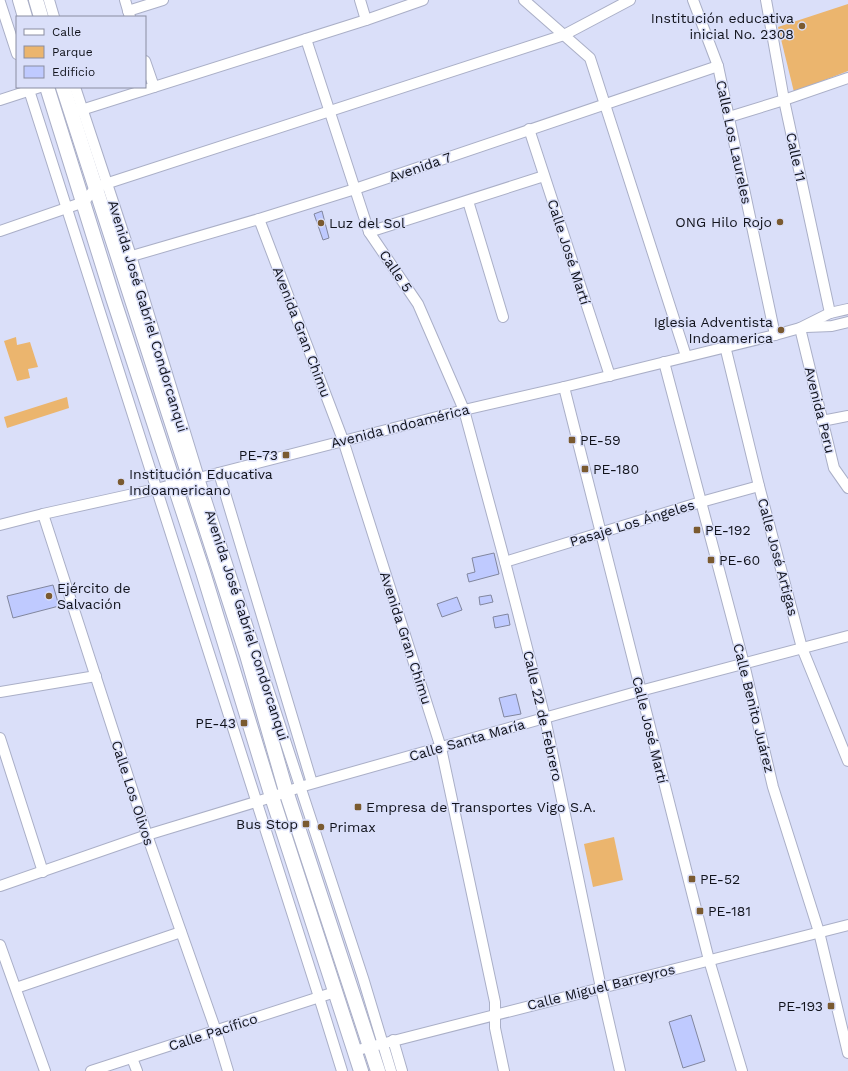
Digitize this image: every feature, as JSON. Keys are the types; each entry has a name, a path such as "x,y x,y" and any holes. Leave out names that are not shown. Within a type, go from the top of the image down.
{"highway":[{"path":"20,0 25,16"},
{"path":"36,0 41,16"},
{"name":"Avenida José Gabriel Condorcanqui","path":"48,88 113,298 203,572 272,797 361,1071"},
{"name":"Avenida José Gabriel Condorcanqui","path":"64,88 77,111 125,258 194,479 286,791 376,1045 378,1071"}],"street":[{"path":"49,0 54,16"},
{"path":"125,0 129,14 163,0"},
{"path":"360,0 366,20"},
{"path":"77,111 366,20 423,0"},
{"path":"524,0 590,58 686,356"},
{"path":"0,231 84,202 101,185 564,35 630,0"},
{"name":"Calle Los Laureles","path":"693,0 718,66 775,335"},
{"name":"Calle 11","path":"766,0 784,100 830,313"},
{"path":"0,2 16,51"},
{"name":"Calle 5","path":"306,39 369,232 418,304 464,410"},
{"path":"146,64 154,87"},
{"name":"Avenida 7","path":"125,258 355,189 718,66"},
{"path":"729,117 848,78"},
{"name":"Avenida José Gabriel Condorcanqui","path":"75,88 77,111"},
{"path":"0,100 28,89 342,1071"},
{"name":"Calle José Martí","path":"529,129 610,376"},
{"path":"369,232 544,176"},
{"path":"468,201 503,317"},
{"name":"Avenida Gran Chimu","path":"259,219 343,440 441,748 495,1002 494,1028 504,1071"},
{"name":"Avenida Indoamérica","path":"0,525 156,489 343,440 775,335 800,328 830,313 848,309"},
{"name":"Avenida Indoamérica","path":"800,328 832,326 848,322"},
{"name":"Avenida Peru","path":"800,328 834,468 848,488"},
{"name":"Calle José Artigas","path":"725,346 759,486 802,648 848,761"},
{"name":"Calle Benito Juárez","path":"664,362 744,664 773,787 819,932 848,1053"},
{"name":"Calle José Martí","path":"564,387 602,532 640,691 709,960 742,1071"},
{"name":"Calle 22 de Febrero","path":"464,410 545,718 601,988 620,1071"},
{"path":"822,421 848,416"},
{"path":"220,472 312,783"},
{"name":"Avenida José Gabriel Condorcanqui","path":"194,479 300,787 363,978 376,1045 391,1071"},
{"name":"Pasaje Los Ángeles","path":"505,562 701,502 759,486"},
{"name":"Calle Los Olivos","path":"43,514 147,835 216,1031 228,1071"},
{"name":"Calle Santa María","path":"0,886 147,835 272,797 312,783 640,691 848,636"},
{"path":"0,692 96,676"},
{"path":"0,738 43,872"},
{"name":"Calle Miguel Barreyros","path":"354,1050 848,925"},
{"path":"16,988 181,932"},
{"path":"0,944 44,1071"},
{"name":"Calle Pacífico","path":"91,1071 335,992"},
{"path":"393,1040 402,1071"},
{"path":"132,1058 137,1071"}],"green space":[{"path":"848,4 848,71 794,92 778,27"},
{"path":"16,337 17,345 30,342 38,367 28,369 30,378 17,381 4,341"},
{"path":"67,397 69,408 7,428 4,417"},
{"path":"614,837 623,880 593,887 584,844"}],"building":[{"name":"Luz del Sol","path":"322,211 329,238 323,240 314,214"},
{"path":"494,553 499,574 469,582 467,574 475,572 472,558"},
{"path":"53,585 59,606 13,618 7,596"},
{"path":"491,595 493,602 480,605 479,597"},
{"path":"457,597 462,610 442,617 437,604"},
{"path":"508,614 510,625 495,628 493,617"},
{"path":"516,694 521,714 504,717 499,698"},
{"path":"691,1015 705,1061 683,1068 669,1022"}],"place":[{"name":"Institución educativa inicial No. 2308","path":"802,26"},
{"name":"ONG Hilo Rojo","path":"780,222"},
{"name":"Luz del Sol","path":"321,223"},
{"name":"Iglesia Adventista Indoamerica","path":"781,330"},
{"name":"PE-59","path":"572,440"},
{"name":"PE-73","path":"286,455"},
{"name":"PE-180","path":"585,469"},
{"name":"Institución Educativa Indoamericano","path":"121,482"},
{"name":"PE-192","path":"697,530"},
{"name":"PE-60","path":"711,560"},
{"name":"Ejército de Salvación","path":"49,596"},
{"name":"PE-43","path":"244,723"},
{"name":"Empresa de Transportes Vigo S.A.","path":"358,807"},
{"name":"Bus Stop","path":"306,824"},
{"name":"Primax","path":"321,827"},
{"name":"PE-52","path":"692,879"},
{"name":"PE-181","path":"700,911"},
{"name":"PE-193","path":"831,1006"}]}
